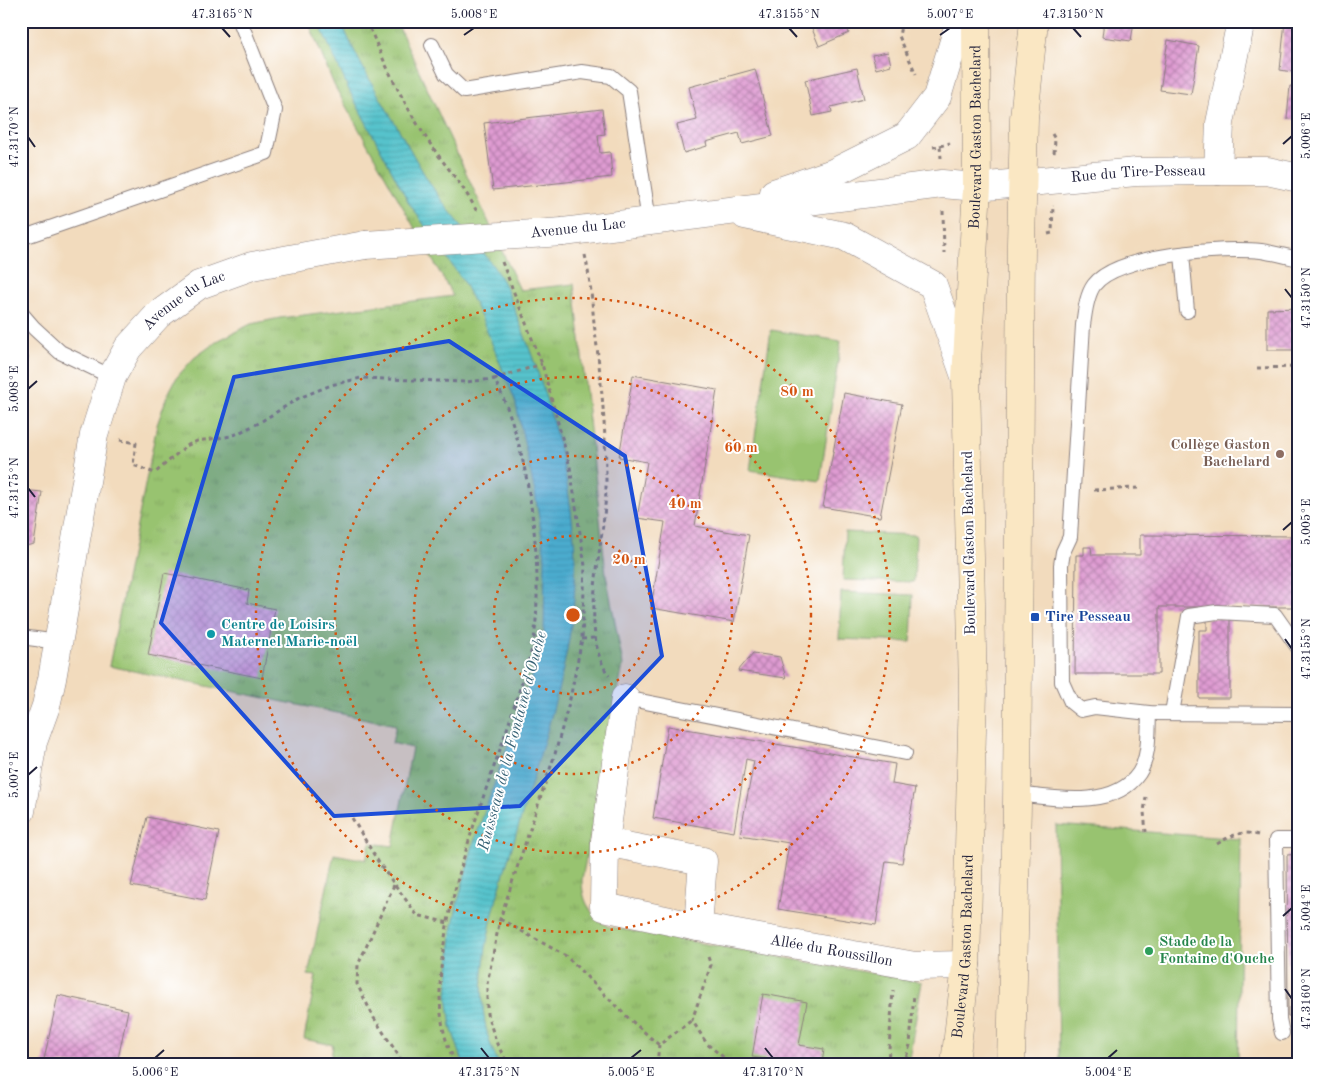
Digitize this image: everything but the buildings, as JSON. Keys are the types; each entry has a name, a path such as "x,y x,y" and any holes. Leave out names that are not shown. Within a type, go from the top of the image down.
{"main road":[{"name":"Boulevard Gaston Bachelard","path":"955,1064 966,965 974,692 966,379 977,187 976,21"},
{"path":"1011,1064 1017,794 1024,118 1034,21"}],"street":[{"name":"Avenue du Lac","path":"724,211 832,172 907,136 937,97 960,21"},
{"path":"1218,171 1220,124 1241,21"},
{"name":"Rue du Tire-Pesseau","path":"977,187 1136,172 1267,171 1299,178"},
{"name":"Avenue du Lac","path":"21,811 27,742 46,706 94,435 112,377 128,348 158,315 199,285 252,266 365,245 572,231 942,184 977,187"},
{"name":"Avenue du Lac","path":"724,211 844,236 933,285 966,379"},
{"name":"Allée du Roussillon","path":"624,698 605,842 604,907 698,927 905,964 966,965"},
{"path":"605,842 703,861 698,927"}],"lane":[{"path":"21,238 266,153 275,110 240,21"},
{"path":"432,45 446,74 464,91 582,72 611,76 629,91 649,221"},
{"path":"1299,259 1261,251 1211,251 1182,254 1127,264 1107,273 1094,286 1086,304 1070,537 1063,552 1061,565 1062,682 1071,702 1081,710 1095,707 1149,713 1299,714"},
{"path":"1182,254 1187,311"},
{"path":"21,313 60,352 112,377"},
{"path":"1172,713 1189,616 1217,612 1275,615 1299,649"},
{"path":"21,637 58,642"},
{"path":"624,698 905,753"},
{"path":"1017,794 1050,798 1101,798 1124,788 1139,773 1148,745 1149,713"},
{"path":"1282,1033 1278,1019 1276,840 1299,840"}],"path":[{"path":"367,21 382,60 430,144 471,199 479,216"},
{"path":"572,231 587,262 604,403 606,485 596,584 594,638 600,663 624,698"},
{"path":"499,256 511,280 542,364 570,467 585,566 582,639 570,698 555,754 500,919 487,984 488,1014 497,1044 508,1064"},
{"path":"94,435 136,443 133,465 155,473 186,446 196,442 232,436 257,424 299,398 331,385 361,378 465,382 494,379 542,364"},
{"path":"1257,368 1299,368"},
{"path":"457,1064 449,1051 440,1002 448,923 468,843 533,646 537,622 538,581 526,475 506,402 494,379"},
{"path":"1074,490 1138,488"},
{"path":"582,639 594,638"},
{"path":"352,818 394,885 417,915 448,923"},
{"path":"1217,844 1233,834 1247,831 1276,840"},
{"path":"394,885 358,965 358,984 374,1018 404,1064"},
{"path":"500,919 566,956 658,1045"},
{"path":"658,1045 692,1020 711,965 698,927"},
{"path":"888,1064 905,964"},
{"path":"904,1064 910,1045 905,964"},
{"path":"692,1020 707,1044 732,1064"},
{"path":"657,1064 658,1045"}],"highlighted area":[{"path":"449,341 625,456 662,656 520,806 334,816 161,623 234,377"}],"green space":[{"path":"308,21 396,21 520,290 574,284 606,574 623,665 582,879 582,887 588,907 597,918 609,927 922,982 908,1064 330,1064 333,1045 304,1039 316,976 308,975 334,854 366,860 370,843 393,846 412,748 392,743 396,725 109,666 157,425 167,396 177,377 194,358 219,340 251,324 280,318 453,296 334,85"},
{"path":"771,330 841,341 820,481 750,470"},
{"path":"845,532 916,535 914,582 843,580"},
{"path":"841,592 913,595 911,642 839,639"},
{"name":"Stade de la Fontaine d'Ouche","path":"1056,825 1241,839 1238,1064 1059,1064"}],"water":[{"name":"Ruisseau de la Fontaine d'Ouche","path":"318,21 341,21 353,49 428,181 446,207 486,256 504,283 542,384 564,470 573,528 575,557 575,588 567,649 545,739 497,896 484,966 483,1001 487,1033 499,1064 463,1062 451,1027 447,996 452,931 473,845 544,642 545,557 535,492 515,400 482,319 463,281 409,203 349,90"}],"place":[{"name":"Collège Gaston Bachelard","path":"1280,454"},
{"name":"Tire Pesseau","path":"1035,617"},
{"name":"Centre de Loisirs Maternel Marie-noël","path":"211,634"},
{"name":"Stade de la Fontaine d'Ouche","path":"1149,951"}]}
